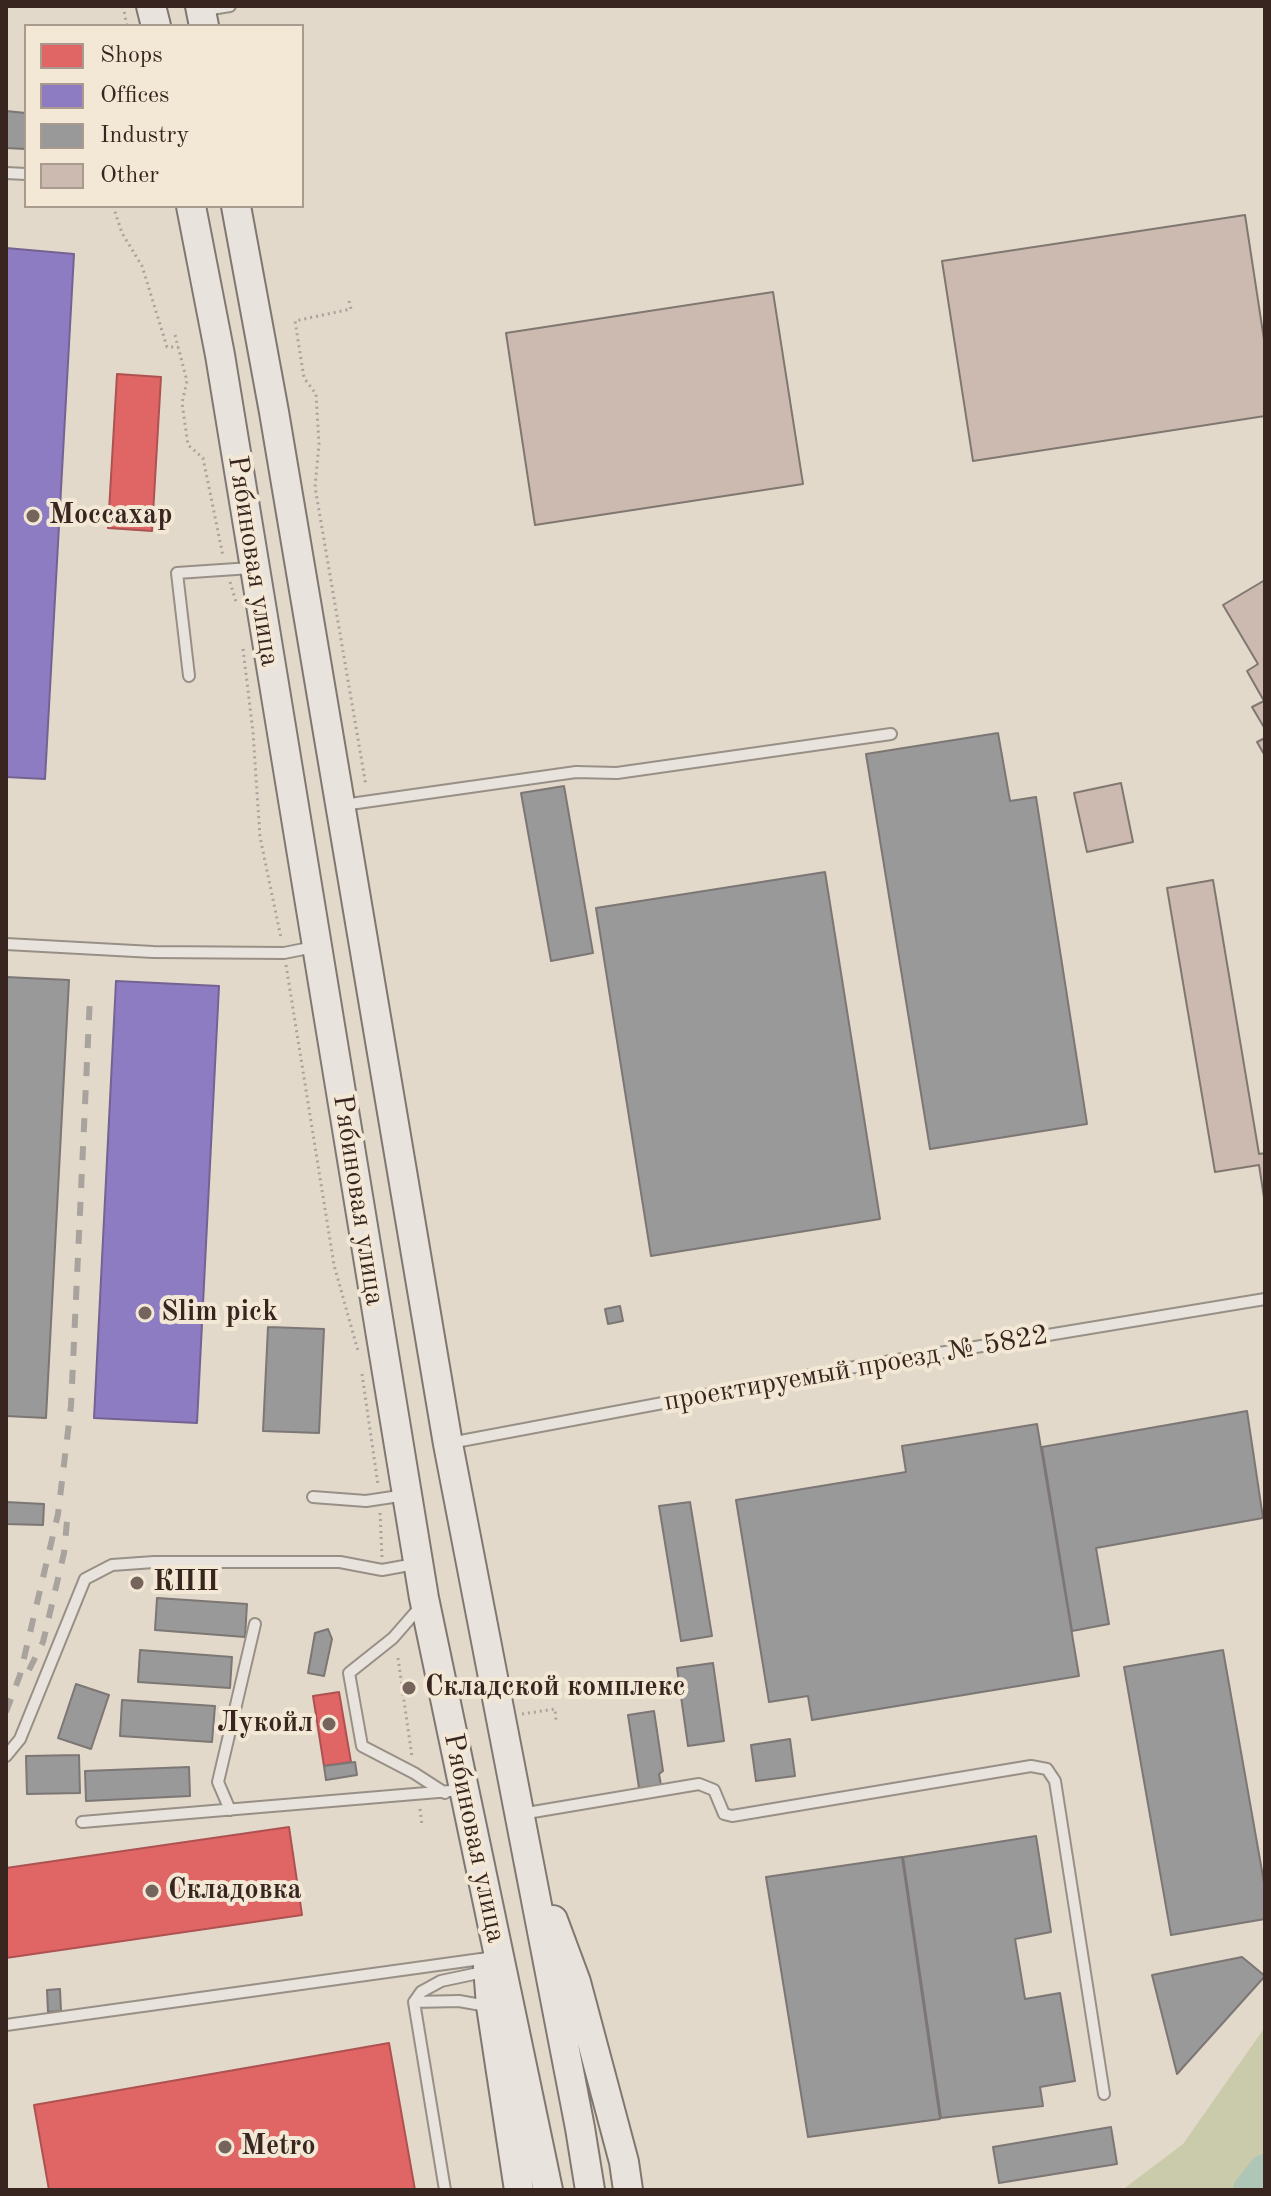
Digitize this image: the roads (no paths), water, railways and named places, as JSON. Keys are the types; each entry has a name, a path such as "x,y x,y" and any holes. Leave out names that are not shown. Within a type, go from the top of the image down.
{"main road":[{"name":"Рябиновая улица","path":"191,208 220,355 240,569 316,947 393,1497 418,1564 454,1792 483,1879 548,2190"},
{"name":"Рябиновая улица","path":"236,208 448,1444 590,2190"},
{"path":"521,1828 576,1982 624,2162 628,2190"},
{"path":"483,1879 491,2006 519,2190"}],"lane":[{"path":"202,14 230,6"},
{"path":"189,676 177,573 240,569"},
{"path":"340,805 576,772 617,773 891,734"},
{"path":"6,944 153,952 284,953 316,947"},
{"name":"проектируемый проезд № 5822","path":"448,1444 849,1368 1265,1299"},
{"path":"313,1497 366,1501 393,1497"},
{"path":"6,1756 20,1739 85,1579 112,1565 154,1562 340,1562 382,1570 418,1564"},
{"path":"424,1598 419,1610 393,1638 349,1673 362,1746 454,1792"},
{"path":"230,1810 218,1782 255,1624"},
{"path":"521,1828 699,1784 714,1790 724,1814 732,1816 1031,1766 1047,1769 1055,1781 1104,2094"},
{"path":"82,1822 454,1792"},
{"path":"445,2190 414,2002 421,1992 441,1981 488,1965"},
{"path":"6,2025 488,1965"},
{"path":"414,2002 459,2001 491,2006"}],"waterway":[{"path":"1250,2190 1265,2171"}],"railway":[{"path":"6,1712 20,1675 58,1514 71,1406 90,997"},
{"path":"29,1670 43,1642 64,1553 68,1511"}],"place":[{"name":"Моссахар","path":"33,516"},
{"name":"Slim pick","path":"145,1313"},
{"name":"КПП","path":"137,1583"},
{"name":"Складской комплекс","path":"409,1688"},
{"name":"Лукойл","path":"329,1724"},
{"name":"Складовка","path":"152,1891"},
{"name":"Metro","path":"225,2147"}]}
